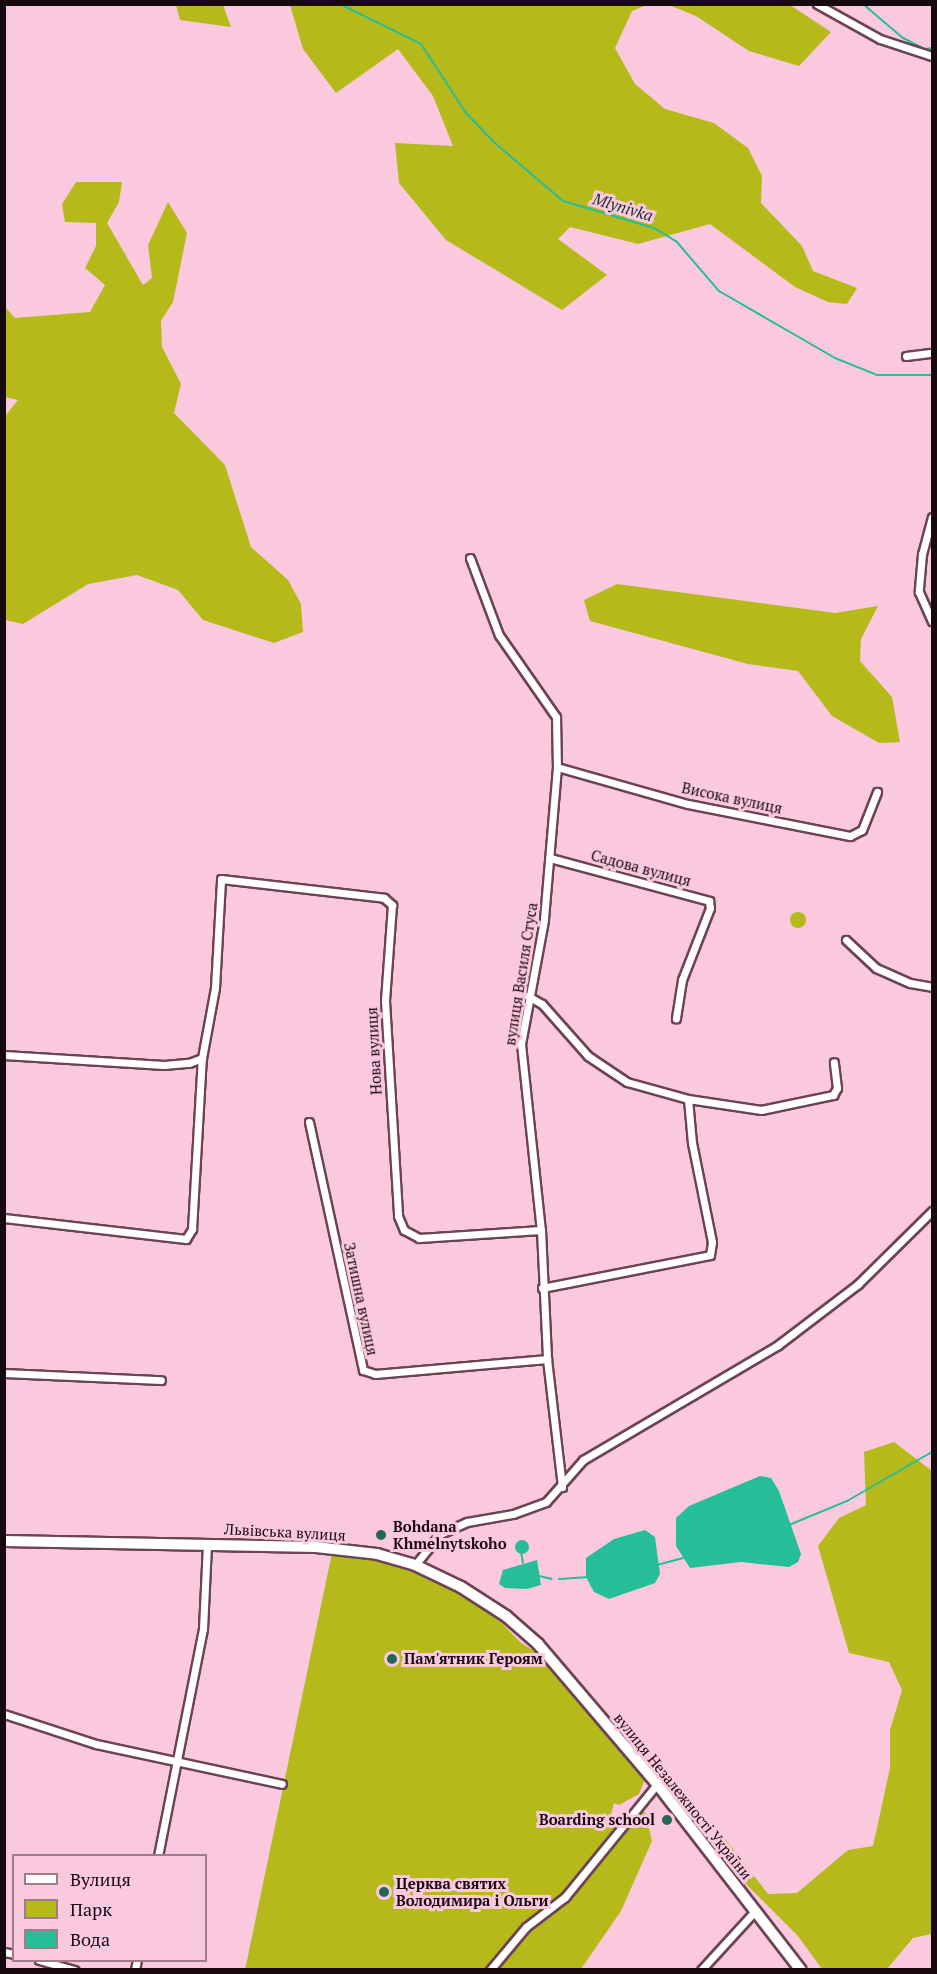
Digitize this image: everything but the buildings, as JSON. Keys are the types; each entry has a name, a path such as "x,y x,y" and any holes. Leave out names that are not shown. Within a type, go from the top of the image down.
{"main road":[{"name":"Львівська вулиця","path":"4,1541 316,1546 377,1554 415,1565 482,1598 538,1644"},
{"name":"вулиця Незалежності України","path":"538,1644 657,1784 801,1970"}],"street":[{"path":"817,4 880,39 933,56"},
{"path":"906,356 933,353"},
{"path":"933,517 922,554 919,592 933,621"},
{"name":"вулиця Василя Стуса","path":"470,558 500,635 556,717 557,767 544,920 528,996 521,1044 541,1230 547,1359 562,1487"},
{"name":"Висока вулиця","path":"557,767 688,804 850,836 862,830 877,792"},
{"name":"Садова вулиця","path":"550,858 709,902 710,908 682,980 676,1019"},
{"name":"Нова вулиця","path":"202,1058 215,988 221,879 384,898 392,905 385,1001 398,1216 404,1230 419,1238 541,1230"},
{"path":"846,940 876,968 910,982 933,987"},
{"path":"528,996 542,1004 588,1056 627,1082 688,1099 761,1110 833,1095 837,1088 834,1062"},
{"path":"4,1055 164,1065 189,1063 202,1058 192,1229 186,1239 4,1218"},
{"path":"542,1288 710,1256 712,1242 692,1143 688,1099"},
{"name":"Затишна вулиця","path":"309,1122 363,1370 375,1374 547,1359"},
{"path":"415,1565 440,1534 467,1522 513,1514 546,1502 562,1487 582,1460 638,1424 734,1374 822,1314 858,1284 933,1211"},
{"path":"4,1373 161,1380"},
{"path":"158,1854 203,1629 207,1543"},
{"path":"4,1714 96,1744 282,1784"},
{"path":"490,1970 526,1928 565,1897 657,1784"},
{"path":"701,1970 756,1910"},
{"path":"46,1962 75,1970"}],"green space":[{"path":"176,5 223,5 231,27 180,20"},
{"path":"290,5 647,5 632,11 615,48 635,84 665,109 714,123 748,148 762,176 761,203 802,246 813,271 857,288 847,304 828,302 795,287 710,224 638,244 570,227 558,239 607,275 562,310 446,240 399,183 395,143 453,146 433,96 398,49 336,93 303,49"},
{"path":"669,5 790,5 831,32 799,66 749,51 696,16"},
{"path":"76,182 122,182 119,202 107,223 143,285 152,278 148,245 168,202 187,233 173,302 161,321 162,347 181,384 174,413 225,465 251,547 288,580 301,604 303,632 274,643 203,620 178,590 137,575 88,584 23,624 5,620 5,416 18,400 5,397 5,307 15,318 90,312 105,285 85,268 96,246 96,223 65,222 62,204"},
{"path":"617,584 835,613 878,606 861,639 860,661 892,697 900,742 879,743 832,716 798,671 748,664 590,621 584,600"},
{"path":"795,912 801,912 806,920 804,926 795,928 790,923 790,917"},
{"path":"894,1442 932,1471 932,1934 913,1938 887,1969 822,1969 798,1936 715,1853 709,1838 723,1836 768,1894 797,1893 848,1850 873,1846 890,1768 890,1730 902,1690 889,1662 849,1653 818,1546 839,1518 866,1505 864,1452"},
{"path":"333,1548 377,1554 474,1594 520,1642 537,1653 645,1779 639,1794 619,1805 614,1803 610,1818 645,1812 652,1841 621,1911 581,1969 245,1970"}],"water":[{"path":"760,1476 771,1478 779,1491 801,1554 798,1562 789,1567 741,1562 690,1568 676,1546 676,1518 689,1506"},
{"path":"645,1530 655,1537 660,1574 655,1583 609,1599 594,1592 586,1577 586,1558 614,1539"},
{"path":"519,1540 525,1540 529,1547 525,1554 519,1554 515,1550 515,1544"},
{"path":"537,1560 541,1585 527,1589 505,1588 499,1584 503,1570"}],"waterway":[{"name":"Mlynivka","path":"340,4 421,44 466,113 495,143 563,201 654,228 676,241 719,291 835,358 877,375 932,375"},
{"name":"Mlynivka","path":"863,4 903,38 925,49 932,48"},
{"path":"789,1525 847,1501 932,1452"},
{"path":"521,1551 523,1563"},
{"path":"657,1565 683,1558"},
{"path":"539,1576 552,1579"},
{"path":"559,1579 589,1577"}],"place":[{"name":"Bohdana Khmelnytskoho","path":"381,1535"},
{"name":"Пам'ятник Героям","path":"392,1659"},
{"name":"Boarding school","path":"667,1820"},
{"name":"Церква святих Володимира і Ольги","path":"384,1892"}]}
